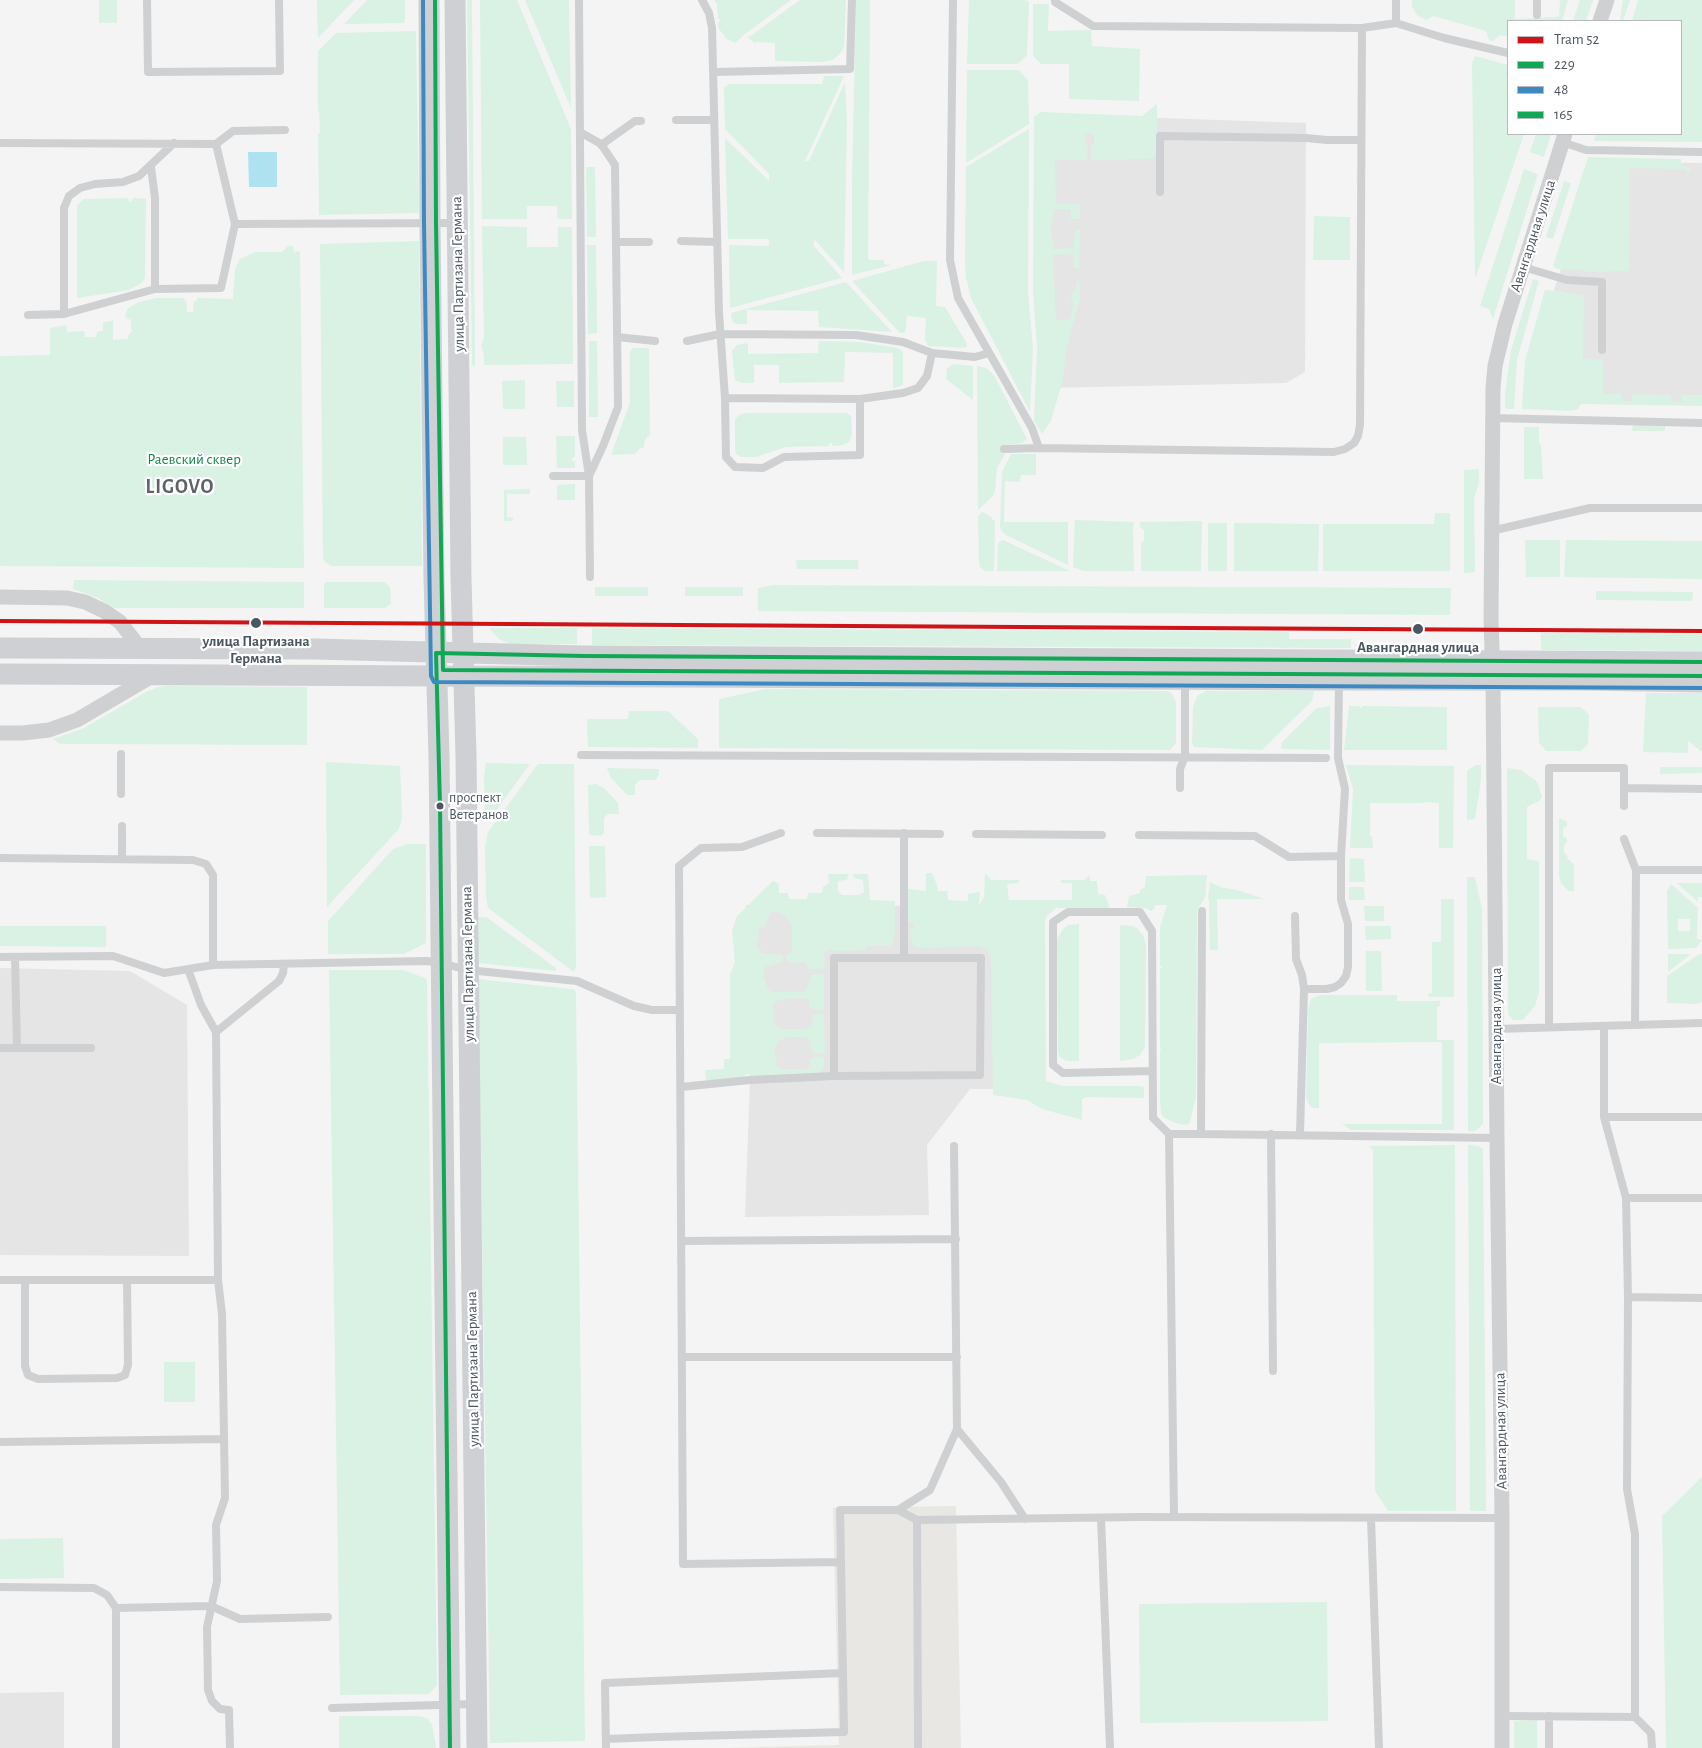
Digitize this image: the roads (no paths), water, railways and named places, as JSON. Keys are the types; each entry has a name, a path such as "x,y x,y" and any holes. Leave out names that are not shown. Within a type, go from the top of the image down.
{"main road":[{"name":"улица Партизана Германа","path":"429,0 430,224 442,963 450,1748"},
{"name":"улица Партизана Германа","path":"455,0 477,1748"},
{"path":"0,648 315,650 1493,670 1702,682"},
{"path":"0,674 1338,680 1493,670 1702,662"}],"street":[{"path":"1600,20 1607,0"},
{"name":"Авангардная улица","path":"1502,1748 1502,1518 1493,670 1490,619 1493,388 1499,346 1564,138"},
{"path":"0,597 67,598 85,602 104,611 120,622 140,648"},
{"path":"0,733 49,730 77,720 153,675"}],"lane":[{"path":"148,0 148,72 280,71 279,0"},
{"path":"579,0 582,430 589,476 590,577"},
{"path":"702,0 709,13 712,28 720,334 725,398 726,457 735,467 763,468 784,457 860,455 860,399"},
{"path":"714,72 850,69 852,0"},
{"path":"953,0 950,260 958,298 1032,428 1039,448"},
{"path":"1055,0 1055,2 1093,26 1362,28 1396,23 1444,38 1507,53"},
{"path":"1396,0 1396,23"},
{"path":"1537,0 1537,15"},
{"path":"1004,449 1334,452 1345,450 1354,443 1358,436 1360,425 1362,28"},
{"path":"601,145 635,120 641,120"},
{"path":"676,120 714,120"},
{"path":"0,143 216,144 233,131 285,130"},
{"path":"580,132 601,145 615,165 618,407 589,476"},
{"path":"1160,192 1160,136 1361,140"},
{"path":"1564,138 1586,150 1702,152"},
{"path":"64,314 64,208 69,196 80,188 95,184 123,182 140,176 174,143"},
{"path":"28,315 64,314 155,289 221,288 235,224 216,144"},
{"path":"151,167 154,198 155,289"},
{"path":"235,224 458,223"},
{"path":"681,241 717,242"},
{"path":"616,242 649,242"},
{"path":"1523,267 1567,280 1602,282 1602,350"},
{"path":"687,341 720,334 856,335 903,342 932,353 975,357 989,353"},
{"path":"618,337 655,341"},
{"path":"725,398 860,399 903,393 918,388 927,376 932,353"},
{"path":"1492,418 1702,423"},
{"path":"553,476 589,476"},
{"path":"1492,531 1590,508 1702,508"},
{"path":"1180,788 1180,769 1185,756 1185,680"},
{"path":"1304,989 1327,990 1335,987 1342,983 1348,967 1348,924 1341,900 1341,856 1345,788 1338,758 1338,680"},
{"path":"121,754 121,794"},
{"path":"581,755 1326,758"},
{"path":"1549,1028 1549,768 1624,768 1624,806"},
{"path":"1624,788 1702,789"},
{"path":"122,826 122,859"},
{"path":"1179,835 1180,827"},
{"path":"781,833 742,847 701,848 679,866 683,1564 841,1562"},
{"path":"817,833 940,834"},
{"path":"904,833 904,958"},
{"path":"976,834 1102,835"},
{"path":"1139,835 1255,836 1289,856 1341,856"},
{"path":"1624,839 1636,870 1635,1025"},
{"path":"0,858 194,860 206,864 213,875 213,965"},
{"path":"1636,870 1702,870"},
{"path":"1201,1134 1202,911"},
{"path":"1152,1071 1063,1073 1053,1065 1053,922 1068,912 1140,912 1152,931 1153,1118 1169,1134 1174,1517"},
{"path":"1295,916 1296,959 1302,975 1304,989 1300,1134"},
{"path":"0,957 112,956 164,973 213,965 426,961 468,970 577,980 634,1006 652,1010 680,1010"},
{"path":"15,957 17,1048"},
{"path":"681,1088 750,1080 834,1076 980,1075 981,958 834,958 834,1076"},
{"path":"216,1032 279,980 283,973 284,965"},
{"path":"188,969 201,1005 216,1032 218,1280 222,1314 225,1498 216,1525 217,1581 207,1628 208,1690 212,1701 220,1709 229,1710 230,1748"},
{"path":"1496,1029 1702,1023"},
{"path":"1604,1027 1604,1117 1626,1198 1628,1297 1627,1489 1635,1534 1635,1717"},
{"path":"0,1048 91,1048"},
{"path":"1604,1117 1702,1117"},
{"path":"1169,1134 1300,1134 1497,1138"},
{"path":"1271,1134 1273,1371"},
{"path":"898,1510 930,1490 957,1429 954,1146"},
{"path":"1626,1198 1702,1198"},
{"path":"681,1241 956,1239"},
{"path":"0,1280 218,1280"},
{"path":"25,1280 25,1366 28,1375 38,1379 117,1378 126,1375 128,1365 128,1280"},
{"path":"1628,1297 1702,1298"},
{"path":"682,1357 957,1357"},
{"path":"957,1429 1001,1482 1025,1519"},
{"path":"0,1442 224,1439"},
{"path":"606,1739 844,1732 840,1510 898,1510 917,1520 1174,1517 1502,1518"},
{"path":"1101,1518 1110,1748"},
{"path":"1371,1518 1378,1748"},
{"path":"917,1520 918,1748"},
{"path":"0,1587 94,1588 107,1595 116,1608 116,1748"},
{"path":"116,1608 211,1606 240,1619 328,1617"},
{"path":"606,1748 605,1683 843,1673"},
{"path":"332,1708 476,1704"},
{"path":"1502,1716 1635,1717 1651,1733 1652,1748"},
{"path":"1549,1716 1549,1748"}],"water":[{"path":"248,152 277,152 277,187 249,187"}],"tram line":[{"name":"52","path":"0,621 1702,631"}],"place":[{"name":"улица Партизана Германа","path":"256,623"},
{"name":"Авангардная улица","path":"1418,629"},
{"name":"проспект Ветеранов","path":"440,806"}],"district":[{"name":"LIGOVO","path":"180,487"}],"park label":[{"name":"Раевский сквер","path":"194,459"}]}
